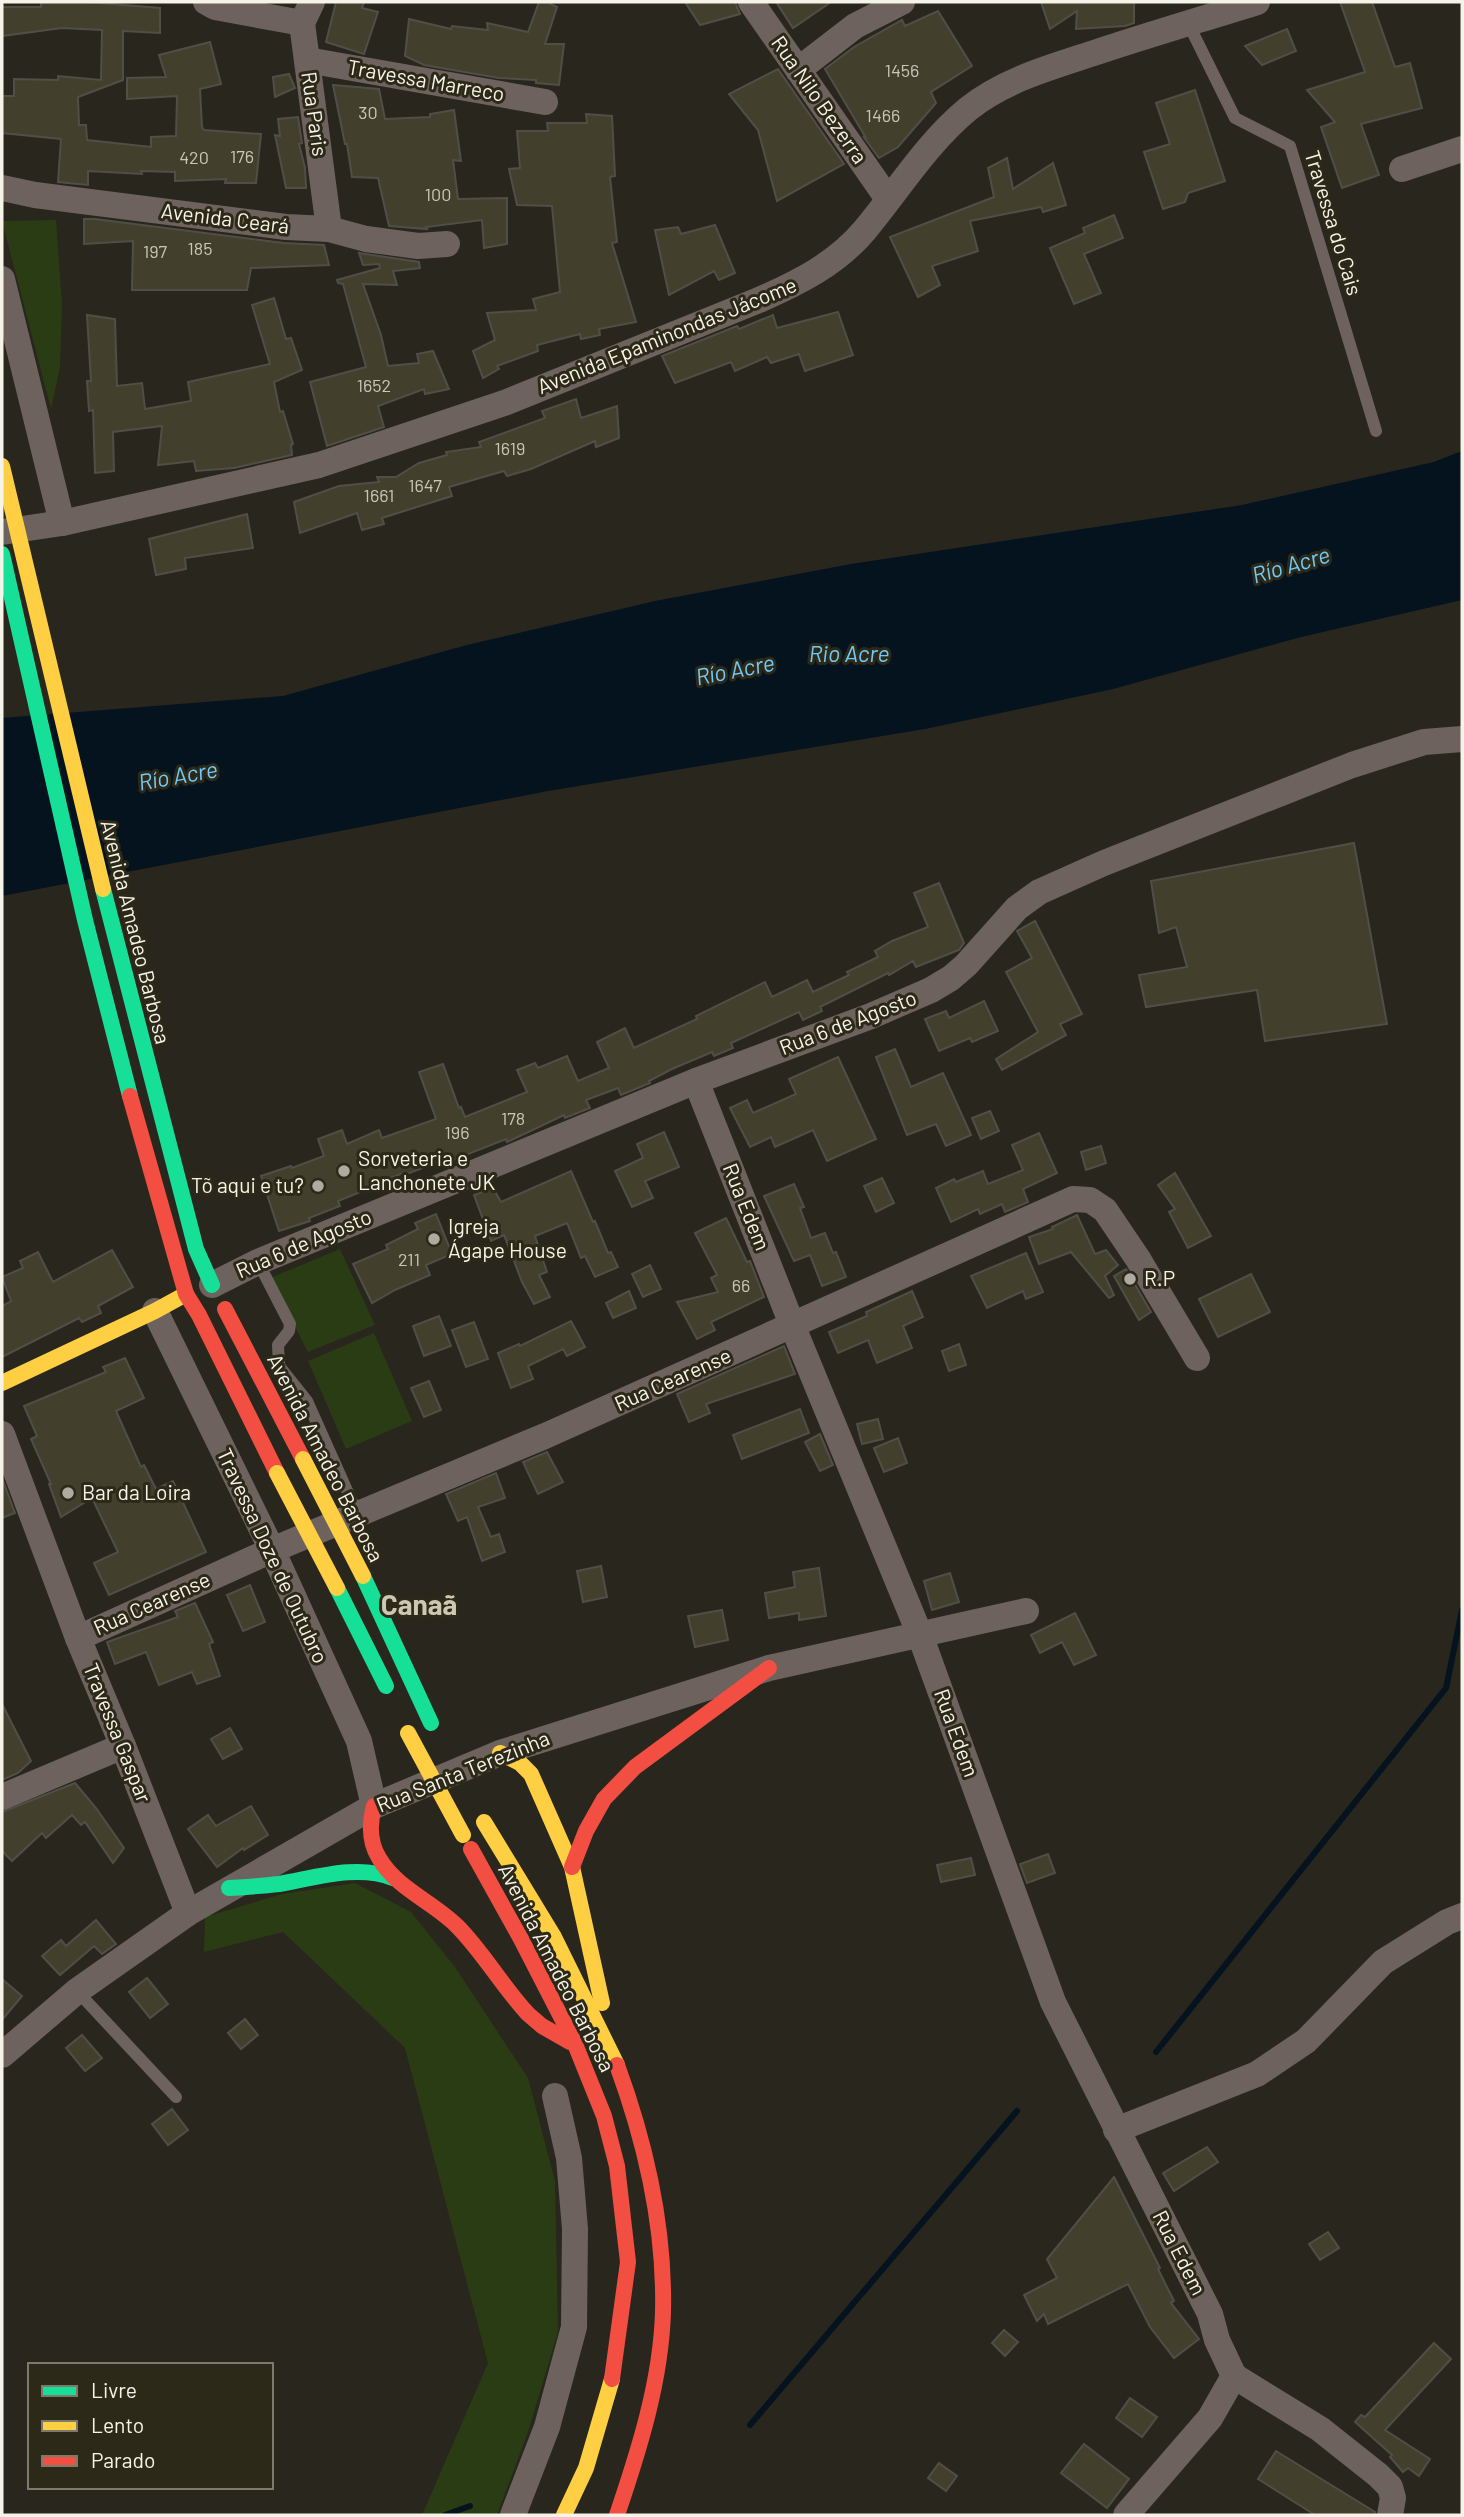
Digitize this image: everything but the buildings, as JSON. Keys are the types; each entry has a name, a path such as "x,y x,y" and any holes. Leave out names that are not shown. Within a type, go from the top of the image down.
{"main road":[{"name":"Avenida Amadeo Barbosa","path":"2,466 124,975 195,1249 363,1576 434,1728"},
{"path":"2,554 85,920 132,1105 186,1294 391,1696"},
{"path":"2,1383 186,1294"},
{"path":"572,1867 586,1831 604,1799 635,1767 769,1668"},
{"name":"Avenida Amadeo Barbosa","path":"405,1727 521,1938 575,2044 604,2116 617,2166 628,2262 614,2373 586,2468 564,2515"},
{"path":"500,1753 520,1763 531,1774 572,1867 610,2042"},
{"path":"449,1756 467,1789"},
{"path":"374,1806 369,1836 382,1864 393,1878"},
{"name":"Avenida Amadeo Barbosa","path":"481,1817 554,1937 610,2042 636,2118 659,2220 663,2298 659,2349 637,2455 617,2515"},
{"path":"229,1888 346,1874 390,1875 449,1918 542,2026 575,2044"}],"street":[{"path":"206,2 215,7 307,13"},
{"name":"Rua Nilo Bezerra","path":"751,2 888,199"},
{"path":"799,70 855,26 902,2"},
{"name":"Avenida Epaminondas Jácome","path":"2,532 62,523 319,465 519,397 795,285 838,256 864,232 918,160 944,132 970,108 1002,87 1051,67 1257,2"},
{"name":"Rua Paris","path":"307,13 307,60 329,229"},
{"name":"Travessa Marreco","path":"307,60 545,102"},
{"path":"1402,169 1462,149"},
{"name":"Avenida Ceará","path":"2,188 35,195 286,227 329,229 366,239 418,246 447,244"},
{"path":"2,279 62,523"},
{"name":"Rua 6 de Agosto","path":"212,1285 258,1262 696,1081 871,1016 931,990 966,965 1017,908 1039,892 1104,863 1352,765 1424,742 1462,739"},
{"name":"Rua Edem","path":"696,1081 793,1327 920,1634 1053,2002 1210,2314 1217,2340 1234,2376"},
{"name":"Rua Cearense","path":"78,1638 272,1550 545,1436 793,1327 1073,1199 1090,1200 1105,1210 1138,1259 1197,1358"},
{"name":"Travessa Doze de Outubro","path":"155,1311 272,1550 359,1741 374,1806"},
{"name":"Travessa Gaspar","path":"2,1434 78,1638 188,1913"},
{"name":"Rua Santa Terezinha","path":"2,2055 77,1991 188,1913 374,1806 500,1753 769,1668 1026,1611"},
{"path":"2,1797 123,1746"},
{"path":"1116,2130 1257,2074 1306,2040 1383,1962 1447,1922 1462,1916"},
{"path":"610,2042 645,2087 671,2186 678,2313 670,2394 633,2515"},
{"path":"513,2515 547,2427 573,2328 575,2229 569,2158 555,2096"},
{"path":"1126,2515 1210,2418 1234,2376 1320,2429 1378,2474 1390,2487 1394,2498 1390,2515"}],"lane":[{"name":"Travessa do Cais","path":"1188,23 1235,118 1290,146 1376,431"},
{"path":"258,1262 290,1324 289,1331 278,1345 279,1366 307,1401 357,1514"},
{"path":"77,1991 176,2097"}],"green space":[{"path":"56,220 62,305 60,367 51,409 2,221"},
{"path":"340,1249 375,1325 308,1352 270,1278"},
{"path":"374,1333 412,1421 346,1449 308,1361"},
{"path":"355,1883 411,1912 455,1967 528,2078 555,2181 558,2332 528,2432 497,2515 422,2515 488,2363 405,2048 283,1932 204,1952 205,1917 282,1894"}],"water":[{"name":"Rio Acre","path":"1462,451 1462,600 1301,637 1113,689 925,729 548,791 2,896 2,718 283,696 467,645 655,601 851,564 1242,505 1434,462"}],"waterway":[{"path":"1156,2052 1446,1688 1462,1610"},
{"path":"750,2425 1017,2111"},
{"path":"445,2515 470,2506"}],"traffic: fast":[{"path":"2,554 85,920 130,1096"},
{"path":"103,889 196,1249 212,1285"},
{"path":"363,1576 431,1723"},
{"path":"337,1588 386,1686"},
{"path":"229,1888 279,1884 351,1872 393,1878"}],"traffic: slow":[{"path":"2,466 103,889"},
{"path":"2,1383 186,1294"},
{"path":"303,1459 363,1576"},
{"path":"277,1473 337,1588"},
{"path":"408,1733 463,1835"},
{"path":"500,1753 520,1763 531,1774 572,1867 602,2003"},
{"path":"484,1822 554,1937 617,2065"},
{"path":"564,2515 586,2468 612,2379"}],"traffic: jam":[{"path":"130,1096 186,1294 277,1473"},
{"path":"225,1309 303,1459"},
{"path":"572,1867 586,1831 604,1799 635,1767 769,1668"},
{"path":"374,1806 371,1820 372,1840 386,1869 457,1926 528,2014 542,2026 570,2042"},
{"path":"471,1849 575,2044 604,2116 617,2166 628,2262 612,2379"},
{"path":"617,2065 637,2125 652,2186 663,2280 658,2364 641,2440 617,2515"}],"place":[{"name":"Sorveteria e Lanchonete JK","path":"344,1171"},
{"name":"Tõ aqui e tu?","path":"318,1186"},
{"name":"Igreja Ágape House","path":"434,1239"},
{"name":"R.P","path":"1130,1279"},
{"name":"Bar da Loira","path":"68,1493"}],"district":[{"name":"Canaã","path":"419,1605"}],"water label":[{"name":"Río Acre","path":"1291,565"},
{"name":"Río Acre","path":"735,670"},
{"name":"Río Acre","path":"178,776"}]}
